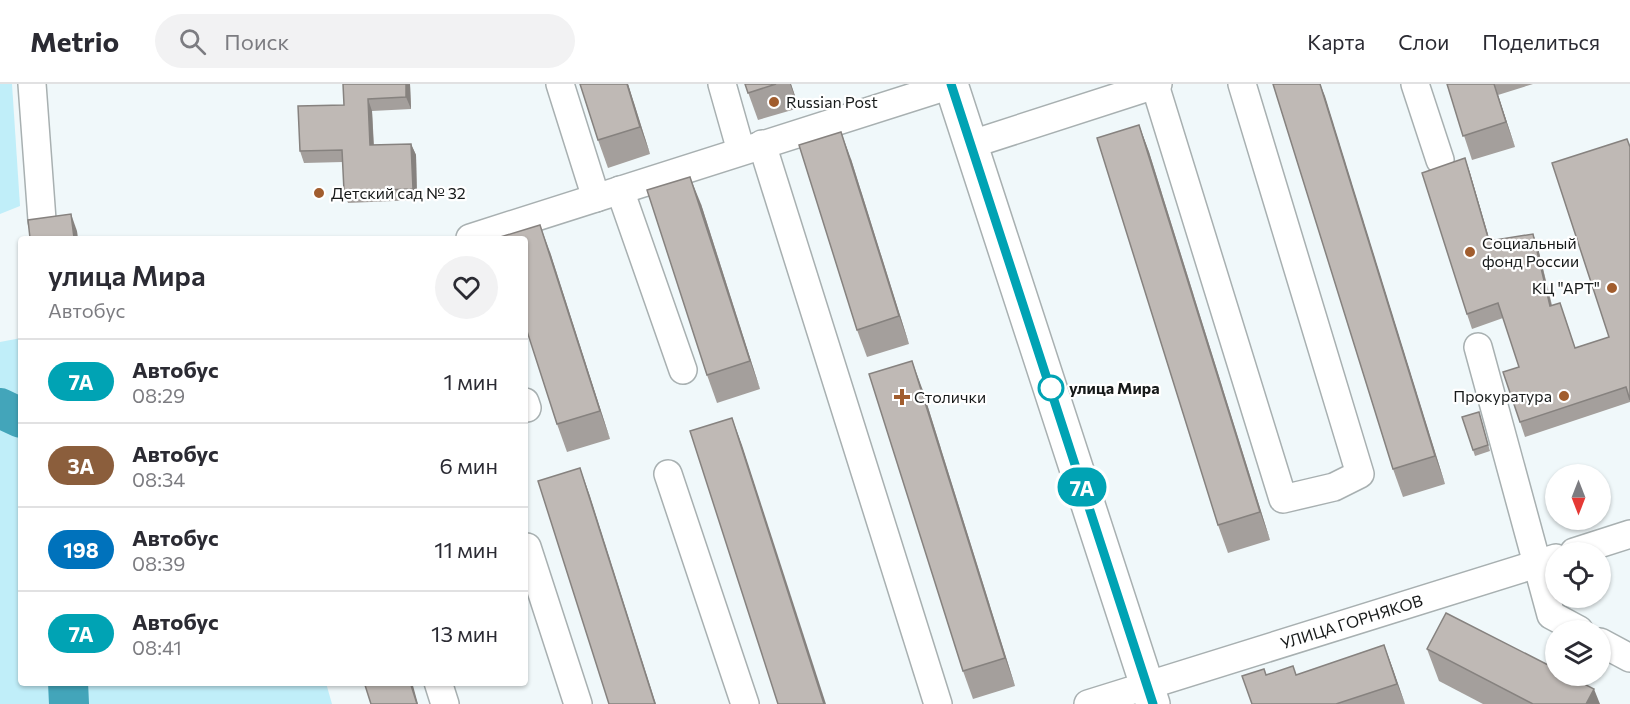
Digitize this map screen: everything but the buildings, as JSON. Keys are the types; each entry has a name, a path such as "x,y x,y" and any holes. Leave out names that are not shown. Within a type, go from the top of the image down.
{"main road":[{"path":"951,85 1150,695"}],"street":[{"path":"32,84 42,220"},
{"path":"560,84 683,370"},
{"path":"722,84 751,148 939,704"},
{"path":"972,144 1156,85 1283,498 1334,487 1360,474 1242,84"},
{"path":"1416,84 1440,160"},
{"path":"476,236 951,85"},
{"path":"1478,347 1545,554"},
{"path":"668,474 745,704"},
{"path":"1605,542 1630,534"},
{"path":"528,550 578,704"},
{"name":"УЛИЦА ГОРНЯКОВ","path":"1088,704 1150,695 1545,561"},
{"path":"1550,608 1551,615 1560,620"},
{"path":"1611,648 1630,658"},
{"path":"439,686 445,704"}],"shaded area":[{"path":"0,84 12,84 20,206 0,214"},
{"path":"18,339 18,686 327,686 332,704 0,704 0,342"}],"waterway":[{"path":"0,408 18,417"},
{"path":"68,686 69,704"}],"bus line":[{"name":"7А","path":"951,84 1153,704"}],"place":[{"name":"Russian Post","path":"774,102"},
{"name":"Детский сад № 32","path":"319,193"},
{"name":"Социальный фонд России","path":"1470,252"},
{"name":"КЦ \"АРТ\"","path":"1612,288"},
{"name":"улица Мира","path":"1051,388"},
{"name":"Прокуратура","path":"1564,396"},
{"name":"Столички","path":"902,397"}]}
